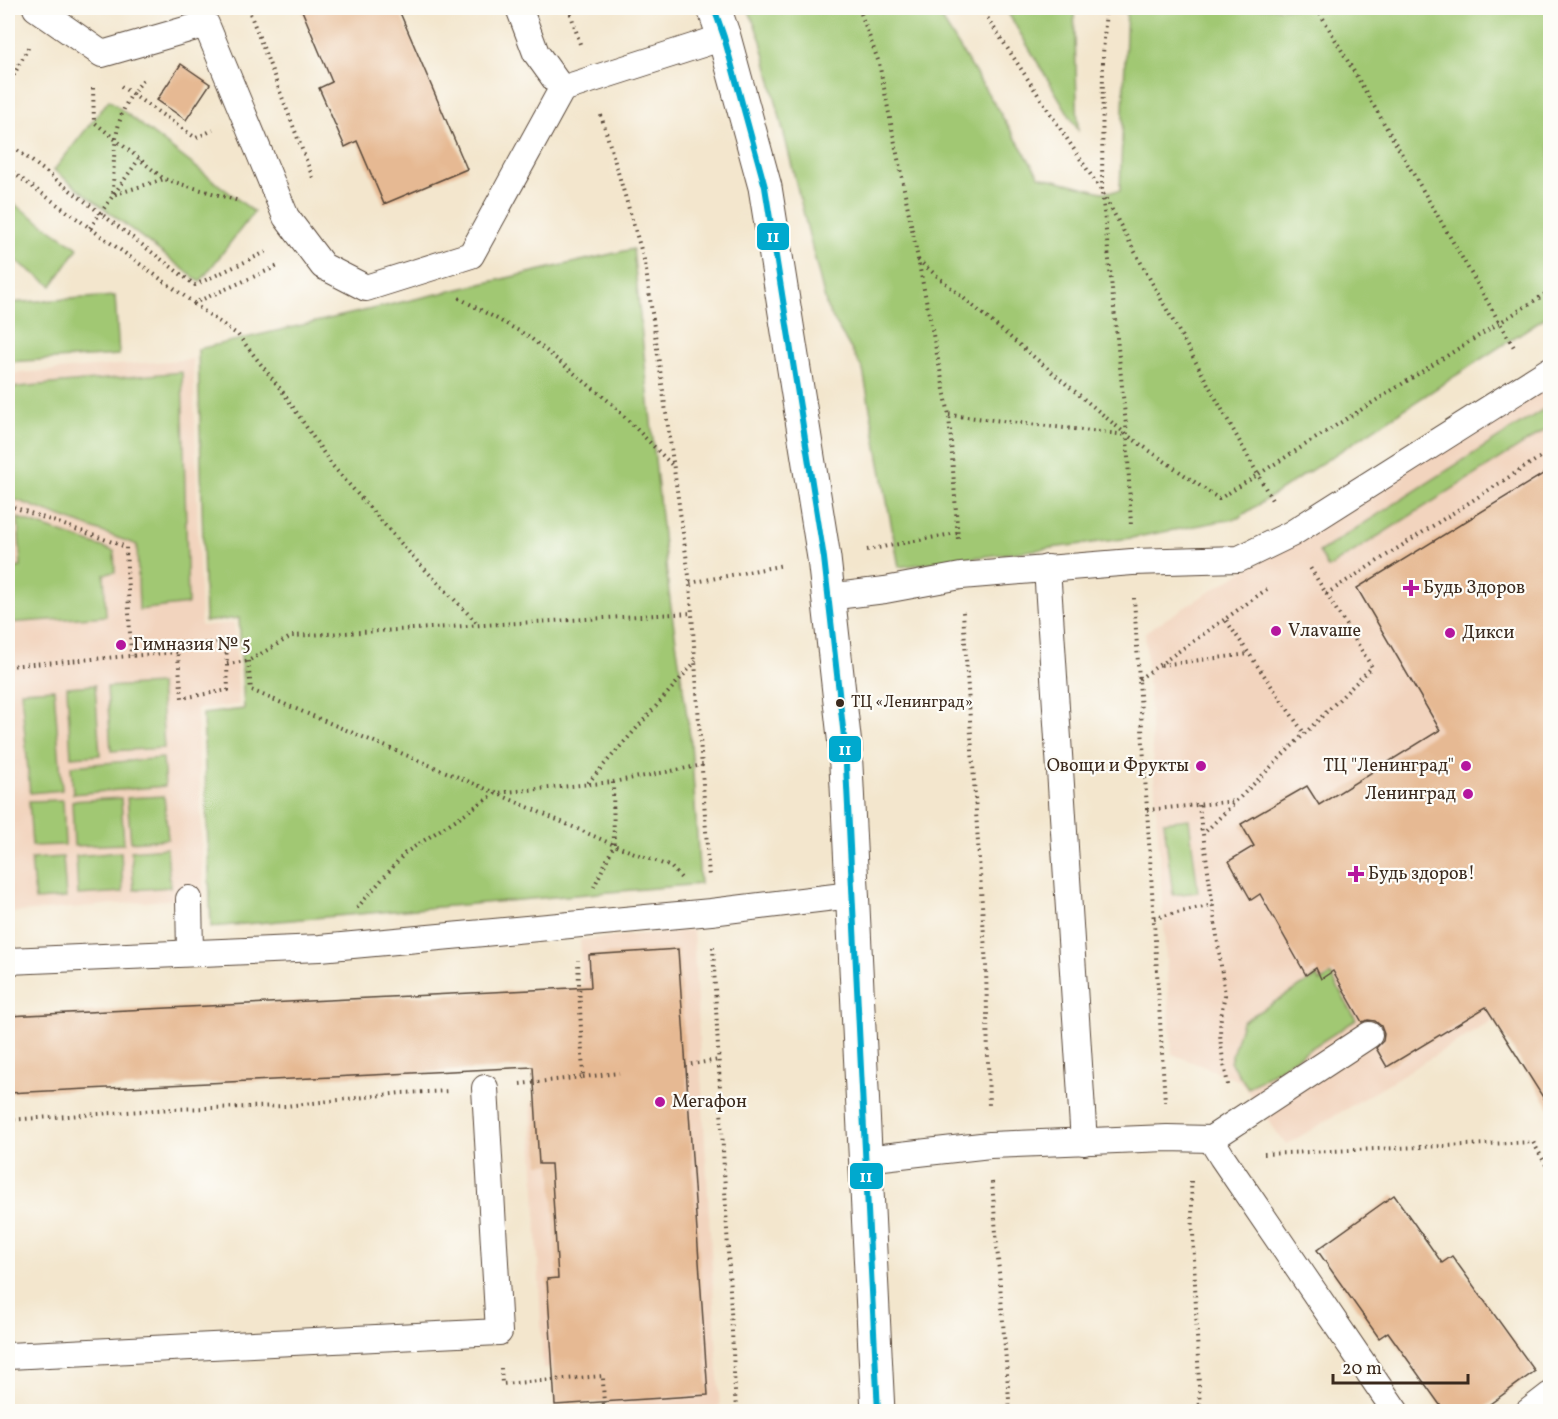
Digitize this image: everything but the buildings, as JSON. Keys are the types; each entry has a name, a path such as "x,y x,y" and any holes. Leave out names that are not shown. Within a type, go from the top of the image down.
{"street":[{"path":"719,22 765,187 828,597 845,746 878,1412"}],"lane":[{"path":"36,8 102,54 206,24 286,218 323,266 366,288 471,255 562,89 591,80 719,22"},
{"path":"519,8 536,53 562,89"},
{"path":"828,597 885,590 961,576 1047,568 1132,562 1239,559 1291,534 1542,375"},
{"path":"1047,568 1084,1142"},
{"path":"8,961 320,948 711,912 851,895"},
{"path":"189,899 190,952"},
{"path":"1216,1148 1369,1035"},
{"path":"8,1356 499,1332 485,1088"},
{"path":"865,1159 990,1145 1167,1138 1216,1148 1396,1412"},
{"path":"1528,1412 1551,1395"}],"path":[{"path":"248,8 315,183"},
{"path":"569,8 645,263 690,583 704,765 736,1412"},
{"path":"859,8 879,63 949,416 986,966 990,1145 1010,1412"},
{"path":"981,8 1102,192 1291,534"},
{"path":"1106,8 1103,55 1102,192 1127,435 1132,562 1167,1138 1192,1184 1200,1412"},
{"path":"1317,8 1500,324 1542,375"},
{"path":"8,86 31,42"},
{"path":"113,195 115,139 123,109 145,78"},
{"path":"93,87 94,122 164,179 247,203"},
{"path":"132,94 196,138 214,129"},
{"path":"8,143 195,285 275,248"},
{"path":"90,228 139,159"},
{"path":"8,169 142,267"},
{"path":"113,195 164,179"},
{"path":"918,260 1127,435 1219,500 1551,291"},
{"path":"414,273 528,336 610,403 674,467"},
{"path":"194,303 238,335 285,394 332,464 414,558 479,625"},
{"path":"949,416 1127,435"},
{"path":"1326,594 1551,451"},
{"path":"8,505 126,547 131,656"},
{"path":"867,549 957,533"},
{"path":"690,583 784,565"},
{"path":"1203,834 1372,667 1312,571"},
{"path":"1139,679 1270,587"},
{"path":"227,664 248,661 292,636 692,613"},
{"path":"1225,619 1304,733"},
{"path":"226,641 227,664 228,690 182,698 177,647 226,641"},
{"path":"8,666 178,652"},
{"path":"1160,665 1249,654"},
{"path":"587,784 696,660"},
{"path":"248,661 251,690 614,845 671,867 711,912"},
{"path":"613,782 704,765"},
{"path":"320,948 405,853 496,793"},
{"path":"1147,810 1236,801"},
{"path":"1199,805 1225,995 1219,1036 1225,1071"},
{"path":"1154,918 1213,905"},
{"path":"686,1065 719,1060"},
{"path":"583,1077 619,1073"},
{"path":"8,1120 172,1109 286,1106 401,1093 485,1088"},
{"path":"1216,1148 1533,1142 1548,1163 1551,1172"},
{"path":"499,1332 502,1384 603,1377 604,1412"}],"shaded area":[{"name":"Гимназия № 5","path":"193,359 201,626 234,623 239,705 197,709 204,897 8,913 8,374"},
{"path":"1550,380 1550,986 1286,1145 1240,1081 1172,1054 1145,632"},
{"path":"693,929 720,1411 608,1411 605,1363 543,1368 531,1102 590,1097 580,940"}],"green space":[{"path":"748,8 935,8 1039,176 1102,192 1120,191 1127,8 1550,8 1550,314 1238,518 1131,538 899,567 863,370 827,308 761,41"},
{"path":"1005,8 1074,8 1078,130"},
{"path":"109,100 254,212 200,282 54,170"},
{"path":"8,200 78,248 52,286 8,255"},
{"path":"633,249 669,593 691,743 700,884 211,927 203,714 244,709 239,618 205,622 198,349"},
{"path":"115,296 119,355 8,362 8,303"},
{"path":"182,372 188,604 139,610 137,545 8,497 8,388"},
{"path":"1550,405 1550,427 1328,568 1319,552"},
{"path":"18,518 114,551 115,572 104,574 106,616 8,623 8,569 21,567"},
{"path":"160,684 164,748 111,751 107,687"},
{"path":"95,685 100,755 71,757 67,687"},
{"path":"54,689 62,790 30,793 21,691"},
{"path":"163,758 165,786 73,794 71,766"},
{"path":"164,796 168,839 131,842 127,798"},
{"path":"121,798 124,844 74,846 72,801"},
{"path":"63,800 65,845 32,846 29,801"},
{"path":"1189,819 1198,892 1173,895 1164,822"},
{"path":"167,848 170,887 134,890 131,851"},
{"path":"121,852 123,892 78,895 76,856"},
{"path":"63,857 66,898 35,900 31,859"},
{"path":"1331,975 1356,1020 1248,1088 1230,1062 1242,1022 1317,976 1320,982"}],"transit line":[{"name":"11","path":"714,8 765,187 824,558 845,746 878,1412"}],"place":[{"name":"Будь Здоров","path":"1411,588"},
{"name":"Vлаvаше","path":"1276,631"},
{"name":"Дикси","path":"1450,633"},
{"name":"Гимназия № 5","path":"121,645"},
{"name":"ТЦ «Ленинград»","path":"840,703"},
{"name":"Овощи и Фрукты","path":"1201,766"},
{"name":"ТЦ \"Ленинград\"","path":"1466,766"},
{"name":"Ленинград","path":"1468,794"},
{"name":"Будь здоров!","path":"1356,874"},
{"name":"Мегафон","path":"660,1102"}]}
